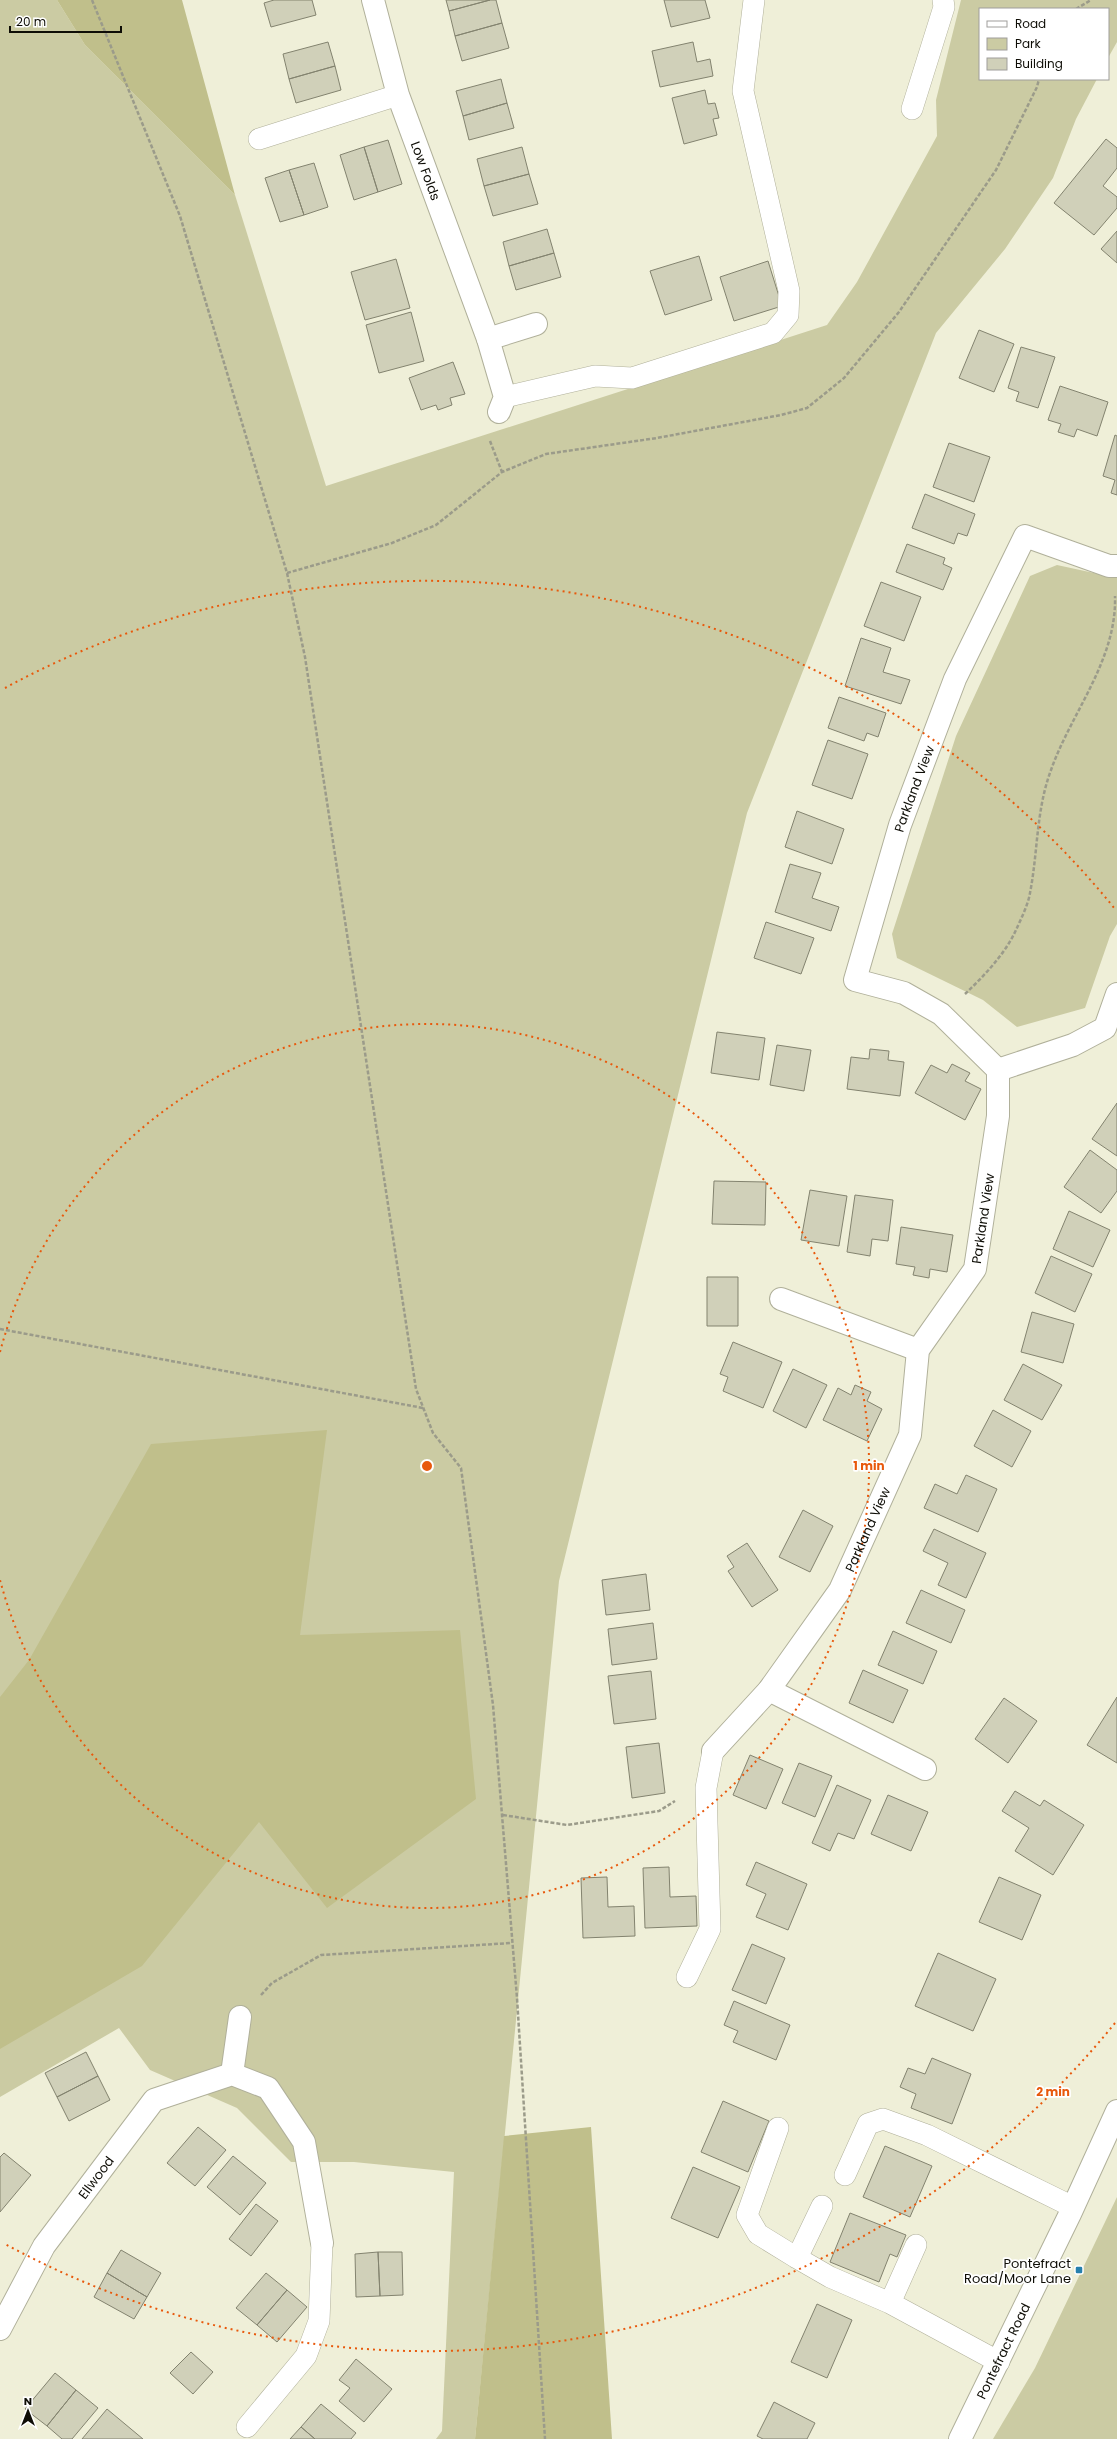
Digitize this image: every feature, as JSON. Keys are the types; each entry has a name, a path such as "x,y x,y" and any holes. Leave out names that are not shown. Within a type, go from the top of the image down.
{"main road":[{"name":"Low Folds","path":"373,0 398,95 488,339 502,404"},
{"path":"488,339 536,324"},
{"name":"Parkland View","path":"713,1751 769,1690 840,1590 910,1435 918,1350 975,1269 998,1116 998,1070 941,1014 904,993 855,980 903,818 955,679 1024,536 1113,566"},
{"path":"998,1070 1073,1044 1105,1028 1117,994"},
{"path":"781,1299 918,1350"},
{"path":"769,1690 924,1769"},
{"path":"240,2017 232,2074 268,2088 304,2142 322,2243"},
{"name":"Ellwood","path":"0,2329 44,2246 154,2100 232,2074"},
{"name":"Pontefract Road","path":"960,2439 1073,2207 1117,2111"}],"lane":[{"path":"502,404 595,376 632,378 773,333 788,315 789,291 743,91 754,0"},
{"path":"912,109 944,6 943,0"},
{"path":"259,139 398,95"},
{"path":"687,1977 710,1929 706,1788 713,1751"},
{"path":"845,2175 868,2124 883,2119 928,2135 1073,2207"},
{"path":"778,2128 747,2215 758,2234 830,2277 890,2303 998,2362"},
{"path":"797,2258 822,2206"},
{"path":"247,2427 306,2356 319,2321 322,2243"},
{"path":"890,2303 916,2245"}],"path":[{"path":"92,0 180,216 287,573 305,657 416,1389 433,1433 461,1468 494,1705 511,1943 517,1998 545,2439"},
{"path":"1078,8 1090,0"},
{"path":"941,1014 966,993 993,964 1015,932 1030,894 1039,815 1050,772 1064,736 1099,671 1112,635 1116,597 1113,566"},
{"path":"0,1329 424,1408"},
{"path":"503,1815 567,1825 659,1810 674,1802 679,1796"},
{"path":"240,2017 272,1983 321,1955 511,1943"}],"green space":[{"path":"0,0 57,0 85,45 235,195 326,486 827,325 857,282 937,136 936,100 961,0 1117,0 1117,42 1109,56 1109,8 979,8 979,80 1096,80 1076,119 1053,178 1005,249 936,333 747,813 559,1581 475,2439 436,2439 442,2431 454,2172 354,2162 291,2162 237,2108 150,2070 119,2028 0,2097"},
{"path":"1057,565 1117,578 1117,924 1110,936 1085,1008 1017,1027 983,1000 897,958 892,934 956,736 1030,576"},
{"path":"1117,2197 1117,2439 993,2439 1035,2368"}],"shaded area":[{"path":"57,0 182,0 235,195 85,45"},
{"path":"327,1430 300,1635 460,1630 476,1799 327,1908 259,1822 142,1966 0,2049 0,1697 29,1660 151,1444"},
{"path":"591,2127 612,2439 475,2439 504,2136"}],"building":[{"path":"274,0 312,0 316,15 271,27 264,3"},
{"path":"446,0 490,0 449,11"},
{"path":"490,0 496,0 502,23 455,36 449,11"},
{"path":"664,0 705,0 710,18 671,27"},
{"path":"502,23 509,48 462,61 455,36"},
{"path":"328,42 335,66 289,79 283,54"},
{"path":"693,42 697,62 710,59 713,76 660,87 652,51"},
{"path":"335,66 341,90 296,103 289,79"},
{"path":"501,79 507,103 463,116 456,91"},
{"path":"705,90 708,104 715,103 719,118 713,119 717,135 684,144 672,98"},
{"path":"507,103 514,128 469,140 463,116"},
{"path":"1106,139 1117,148 1117,168 1103,186 1117,197 1117,208 1094,235 1054,203"},
{"path":"388,140 402,184 378,192 364,147"},
{"path":"364,147 378,192 354,200 340,155"},
{"path":"522,147 529,174 484,186 477,159"},
{"path":"314,163 328,207 304,215 289,170"},
{"path":"289,170 304,215 280,222 265,178"},
{"path":"529,174 538,204 493,216 484,186"},
{"path":"547,229 554,253 509,266 503,242"},
{"path":"1117,231 1117,263 1101,249"},
{"path":"554,253 561,277 516,290 509,266"},
{"path":"699,256 712,300 665,315 650,271"},
{"path":"396,259 410,308 365,320 351,272"},
{"path":"768,261 782,306 734,321 720,277"},
{"path":"411,312 424,361 379,373 366,325"},
{"path":"979,330 1014,344 994,392 959,378"},
{"path":"1021,347 1055,357 1038,408 1016,401 1019,392 1008,388"},
{"path":"453,362 465,394 450,398 452,405 438,410 436,405 421,410 409,378"},
{"path":"1060,386 1108,402 1097,436 1077,429 1074,437 1058,432 1061,424 1048,420"},
{"path":"1115,435 1117,436 1117,495 1111,493 1115,480 1103,476"},
{"path":"949,443 990,457 974,502 933,487"},
{"path":"925,494 975,514 967,536 958,533 954,544 912,528"},
{"path":"907,544 945,558 943,564 952,568 943,590 896,572"},
{"path":"881,582 921,597 904,641 864,626"},
{"path":"861,638 891,648 883,672 910,680 901,704 845,686"},
{"path":"839,697 886,713 878,737 867,733 864,741 828,728"},
{"path":"828,740 868,754 852,799 812,785"},
{"path":"797,811 844,829 832,864 785,847"},
{"path":"790,864 821,873 812,898 839,907 831,931 775,912"},
{"path":"766,922 814,938 801,974 754,958"},
{"path":"717,1032 765,1038 759,1080 711,1073"},
{"path":"777,1045 811,1050 804,1091 770,1085"},
{"path":"870,1049 889,1051 888,1060 904,1062 900,1096 847,1089 851,1057 869,1059"},
{"path":"952,1064 970,1073 965,1081 981,1089 965,1120 915,1093 931,1065 947,1073"},
{"path":"1117,1103 1117,1156 1092,1139"},
{"path":"1090,1150 1117,1170 1117,1191 1101,1213 1064,1187"},
{"path":"714,1181 766,1182 765,1225 712,1224"},
{"path":"810,1190 847,1196 839,1246 801,1240"},
{"path":"855,1195 893,1200 888,1241 872,1239 870,1256 847,1252"},
{"path":"1069,1211 1110,1230 1093,1267 1053,1249"},
{"path":"901,1227 953,1235 947,1272 930,1269 929,1278 913,1275 915,1267 896,1264"},
{"path":"1051,1256 1092,1274 1075,1312 1035,1293"},
{"path":"707,1277 738,1277 738,1326 707,1326"},
{"path":"1032,1312 1074,1324 1063,1363 1021,1352"},
{"path":"733,1342 782,1362 763,1408 723,1391 728,1377 720,1374"},
{"path":"1023,1364 1062,1385 1042,1420 1004,1400"},
{"path":"793,1369 827,1385 806,1428 773,1411"},
{"path":"855,1385 871,1392 867,1401 882,1409 867,1441 823,1420 838,1388 851,1395"},
{"path":"993,1410 1031,1431 1012,1467 974,1446"},
{"path":"966,1475 997,1489 978,1532 924,1508 935,1484 957,1494"},
{"path":"803,1510 833,1526 810,1572 779,1557"},
{"path":"934,1529 986,1553 966,1598 938,1585 948,1563 923,1551"},
{"path":"747,1543 778,1590 752,1607 728,1571 734,1567 727,1556"},
{"path":"646,1574 650,1610 606,1615 602,1580"},
{"path":"921,1590 965,1610 951,1643 906,1623"},
{"path":"653,1623 657,1659 612,1665 608,1629"},
{"path":"893,1631 937,1651 923,1684 878,1665"},
{"path":"863,1670 908,1690 893,1723 849,1703"},
{"path":"651,1671 656,1719 614,1724 608,1676"},
{"path":"1117,1697 1117,1763 1087,1745"},
{"path":"1004,1698 1037,1721 1008,1763 975,1739"},
{"path":"659,1743 665,1793 632,1798 626,1747"},
{"path":"750,1755 783,1769 766,1809 733,1795"},
{"path":"799,1763 832,1776 815,1817 782,1803"},
{"path":"837,1785 871,1800 854,1839 838,1833 830,1851 812,1843"},
{"path":"1015,1791 1040,1806 1044,1800 1084,1825 1053,1875 1015,1851 1029,1828 1002,1811"},
{"path":"888,1795 928,1812 911,1851 871,1834"},
{"path":"756,1862 807,1884 788,1930 756,1917 766,1894 746,1885"},
{"path":"669,1867 670,1897 696,1896 697,1926 645,1928 643,1868"},
{"path":"607,1877 608,1907 634,1906 635,1936 583,1938 581,1878"},
{"path":"999,1877 1041,1895 1022,1940 979,1922"},
{"path":"752,1944 785,1958 766,2004 732,1990"},
{"path":"938,1953 996,1979 973,2031 915,2006"},
{"path":"734,2001 790,2025 776,2060 733,2042 738,2031 724,2025"},
{"path":"86,2052 98,2076 57,2097 45,2073"},
{"path":"932,2058 971,2074 952,2124 911,2108 916,2094 900,2087 908,2068 925,2074"},
{"path":"98,2076 110,2100 69,2121 57,2097"},
{"path":"723,2101 769,2121 748,2172 701,2152"},
{"path":"198,2127 226,2150 195,2186 167,2163"},
{"path":"885,2146 932,2166 910,2217 863,2197"},
{"path":"4,2153 31,2175 0,2212 0,2157"},
{"path":"233,2156 266,2183 240,2215 207,2187"},
{"path":"693,2167 740,2187 718,2238 671,2218"},
{"path":"256,2204 278,2221 251,2256 229,2239"},
{"path":"850,2213 906,2235 897,2257 890,2254 879,2282 830,2262"},
{"path":"121,2250 161,2273 147,2297 107,2273"},
{"path":"378,2252 380,2296 356,2297 355,2254"},
{"path":"378,2252 402,2252 403,2295 380,2296"},
{"path":"107,2273 147,2297 134,2319 94,2297"},
{"path":"266,2273 287,2290 257,2325 236,2308"},
{"path":"287,2290 307,2307 277,2342 257,2325"},
{"path":"817,2304 852,2320 827,2378 791,2362"},
{"path":"191,2352 213,2372 193,2394 170,2373"},
{"path":"356,2359 392,2389 364,2422 339,2401 350,2388 339,2380"},
{"path":"55,2373 76,2390 47,2426 25,2409"},
{"path":"76,2390 98,2408 72,2439 62,2439 47,2426"},
{"path":"774,2402 815,2423 807,2439 763,2439 757,2436"},
{"path":"321,2404 356,2433 351,2439 315,2439 301,2427"},
{"path":"107,2409 143,2439 82,2439"},
{"path":"301,2427 315,2439 290,2439"}],"place":[{"name":"Pontefract Road/Moor Lane","path":"1079,2270"}]}
